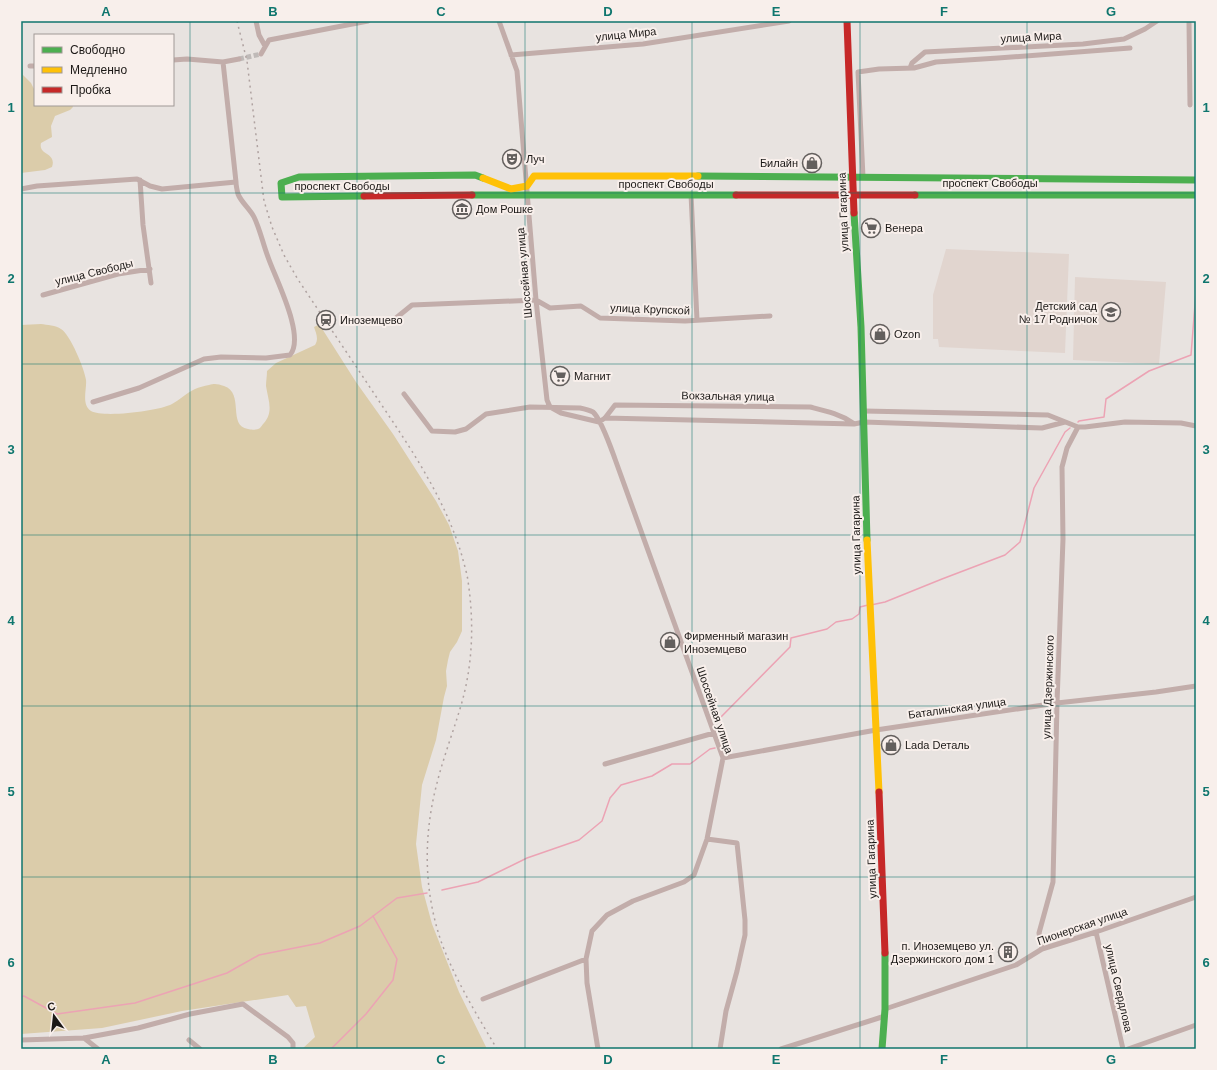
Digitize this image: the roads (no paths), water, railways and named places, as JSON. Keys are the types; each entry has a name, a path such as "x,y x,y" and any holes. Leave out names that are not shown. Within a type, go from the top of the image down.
{"street":[{"path":"256,21 258,35 265,46"},
{"path":"260,54 269,40 368,21"},
{"name":"Шоссейная улица","path":"499,21 517,71 536,300 547,400 550,407"},
{"name":"улица Мира","path":"511,56 643,44 789,21"},
{"name":"улица Гагарина","path":"847,21 855,248 864,411 869,596 885,929 885,1012 882,1049"},
{"name":"улица Мира","path":"910,68 912,63 925,52 1083,44 1124,39 1145,29 1157,21"},
{"path":"1189,21 1190,105"},
{"name":"улица Мира","path":"863,177 858,72 879,69 910,68 936,62 1130,48"},
{"path":"174,60 187,59 222,62 239,58"},
{"path":"93,402 139,388 204,359 221,357 266,358 290,355 293,352 294,329 288,305 268,257 254,217 238,195 222,62"},
{"name":"проспект Свободы","path":"1196,180 1074,180 912,177 534,176 527,186 511,189 475,175 299,177 281,183 282,197 691,194 1196,195"},
{"path":"21,189 37,186 138,179 150,186 162,189 236,182"},
{"name":"улица Свободы","path":"140,180 143,225 151,283"},
{"path":"691,194 697,320"},
{"name":"улица Свободы","path":"43,295 118,274 150,269"},
{"name":"улица Крупской","path":"396,318 412,305 536,300 550,308 581,306 600,318 697,320 770,316"},
{"path":"404,394 432,431 455,432 466,429 486,414 530,407 588,410 594,413 599,422"},
{"name":"Вокзальная улица","path":"599,422 605,418 615,405 810,407 844,416 854,424"},
{"path":"550,407 561,413 599,422"},
{"path":"864,411 1048,415 1078,427 1125,422 1181,423 1196,426"},
{"path":"605,418 854,424 864,422 1042,428 1066,422"},
{"name":"Шоссейная улица","path":"598,1049 587,983 586,959 592,931 607,915 633,900 684,882 694,874 707,839 723,758 616,459 599,422"},
{"name":"улица Дзержинского","path":"1042,949 1039,933 1053,882 1063,539 1062,467 1067,448 1078,427"},
{"name":"Баталинская улица","path":"723,758 876,730 1196,686"},
{"path":"605,764 714,733"},
{"path":"707,839 737,843 745,920 745,935 726,1012 720,1049"},
{"name":"Пионерская улица","path":"781,1049 1016,965 1042,949 1196,897"},
{"name":"улица Свердлова","path":"1096,932 1123,1049"},
{"path":"484,1000 586,959"},
{"path":"21,1040 84,1038 138,1028 190,1014 243,1004 288,1037 293,1043 293,1049"},
{"path":"1128,1049 1196,1025"},
{"path":"84,1038 98,1049"},
{"path":"189,1040 200,1049"}],"waterway":[{"path":"1078,422 1104,417 1106,399 1149,371 1191,355 1196,292"},
{"path":"871,605 885,602 1005,555 1020,542 1034,488 1065,432 1070,428"},
{"path":"724,746 730,744 719,719 790,647 791,638 827,629 836,622 852,619 859,614 860,607 868,605"},
{"path":"442,890 478,882 527,858 579,840 602,821 610,798 621,785 652,776 672,764 690,764 710,749 715,748"},
{"path":"21,997 24,996 57,1014 135,1003 227,973 259,955 320,943 360,926 397,898 427,893"},
{"path":"331,1049 366,1014 393,980 397,959 373,916"}],"tunnel":[{"path":"239,59 261,54"}],"railway":[{"path":"237,21 247,61 264,201 272,227 284,255 297,278 404,438 437,495 455,535 462,556 470,596 472,627 470,657 466,687 436,787 429,826 427,866 432,905 442,944 460,985 497,1049"}],"place":[{"name":"Луч","path":"512,159"},
{"name":"Билайн","path":"812,163"},
{"name":"Дом Рошке","path":"462,209"},
{"name":"Венера","path":"871,228"},
{"name":"Детский сад № 17 Родничок","path":"1111,312"},
{"name":"Иноземцево","path":"326,320"},
{"name":"Ozon","path":"880,334"},
{"name":"Магнит","path":"560,376"},
{"name":"Фирменный магазин Иноземцево","path":"670,642"},
{"name":"Lada Dеталь","path":"891,745"},
{"name":"п. Иноземцево ул. Дзержинского дом 1","path":"1008,952"}]}
